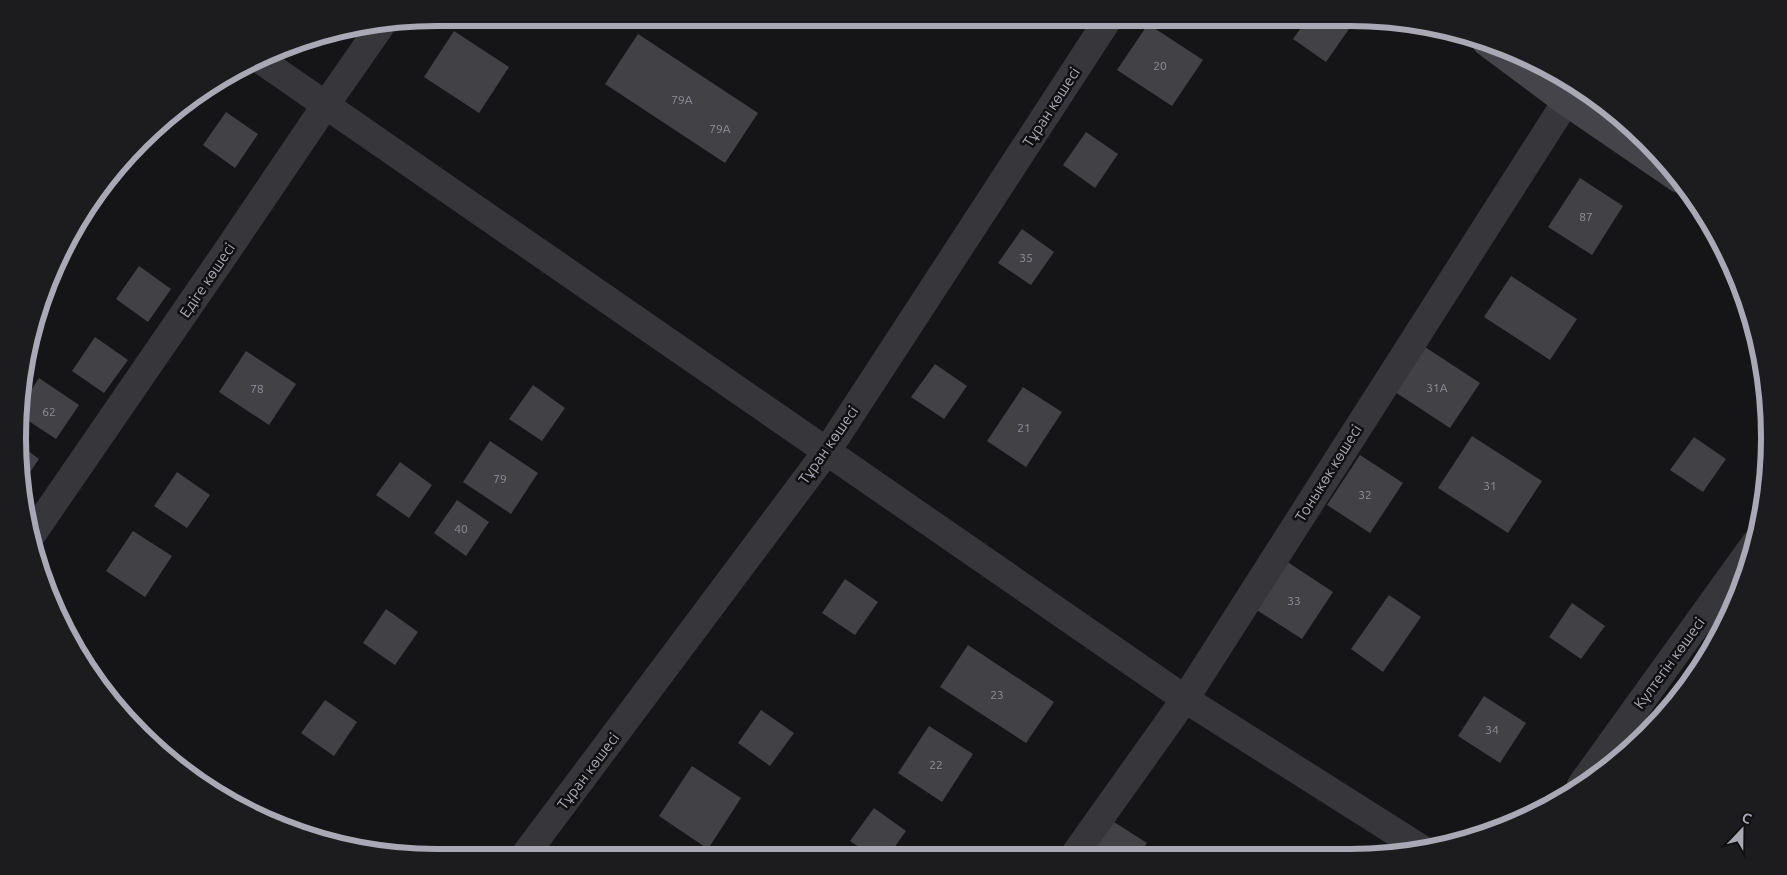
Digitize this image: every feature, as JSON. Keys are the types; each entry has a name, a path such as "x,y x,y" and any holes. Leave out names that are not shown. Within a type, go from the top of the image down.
{"main road":[{"path":"1526,67 1570,94 1647,154"}],"street":[{"name":"Тұран көшесі","path":"529,849 827,451 1104,26"},
{"name":"Едіге көшесі","path":"37,529 377,31"},
{"path":"266,64 1185,698 1413,843"},
{"name":"Тоныкөк көшесі","path":"1078,849 1185,698 1570,94"},
{"name":"Күлтегін көшесі","path":"1592,769 1741,562"}],"building":[{"path":"1147,26 1151,26 1203,60 1172,106 1117,70"},
{"path":"1302,26 1345,26 1349,29 1326,62 1293,39"},
{"path":"454,31 509,67 479,113 424,77"},
{"path":"638,34 758,113 725,163 605,84"},
{"path":"226,112 258,134 235,168 203,145"},
{"path":"1086,132 1118,154 1095,188 1063,165"},
{"path":"1580,178 1623,206 1592,255 1548,227"},
{"path":"1022,229 1054,252 1031,285 998,263"},
{"path":"139,266 171,289 148,322 116,299"},
{"path":"1511,276 1577,319 1550,360 1484,317"},
{"path":"95,337 128,360 104,393 72,371"},
{"path":"1425,347 1480,383 1450,428 1395,392"},
{"path":"246,351 296,384 269,425 219,392"},
{"path":"935,364 967,386 944,419 911,397"},
{"path":"39,378 79,405 56,439 27,420 29,393"},
{"path":"533,385 565,408 542,441 509,419"},
{"path":"1023,387 1062,412 1026,467 987,441"},
{"path":"1472,436 1542,481 1508,533 1438,488"},
{"path":"1694,437 1726,459 1703,492 1670,470"},
{"path":"490,441 538,473 511,514 463,482"},
{"path":"26,450 39,459 28,475"},
{"path":"1360,455 1403,483 1370,533 1327,505"},
{"path":"400,462 432,485 409,518 376,495"},
{"path":"177,472 210,495 187,528 154,506"},
{"path":"457,500 489,522 466,556 434,533"},
{"path":"133,531 172,556 145,597 106,571"},
{"path":"1286,561 1333,592 1302,639 1255,609"},
{"path":"845,579 878,602 855,635 822,613"},
{"path":"1389,595 1421,617 1383,672 1351,649"},
{"path":"1572,603 1605,626 1581,659 1549,637"},
{"path":"386,609 418,632 395,665 363,643"},
{"path":"968,645 1054,702 1026,743 940,687"},
{"path":"1484,696 1526,723 1500,763 1458,736"},
{"path":"325,700 357,722 334,756 301,733"},
{"path":"761,710 794,733 770,766 738,743"},
{"path":"929,726 973,754 942,802 898,773"},
{"path":"692,766 741,798 708,849 659,816"},
{"path":"874,808 906,831 893,849 862,849 850,841"},
{"path":"1103,815 1147,843 1143,849 1081,849"}]}
